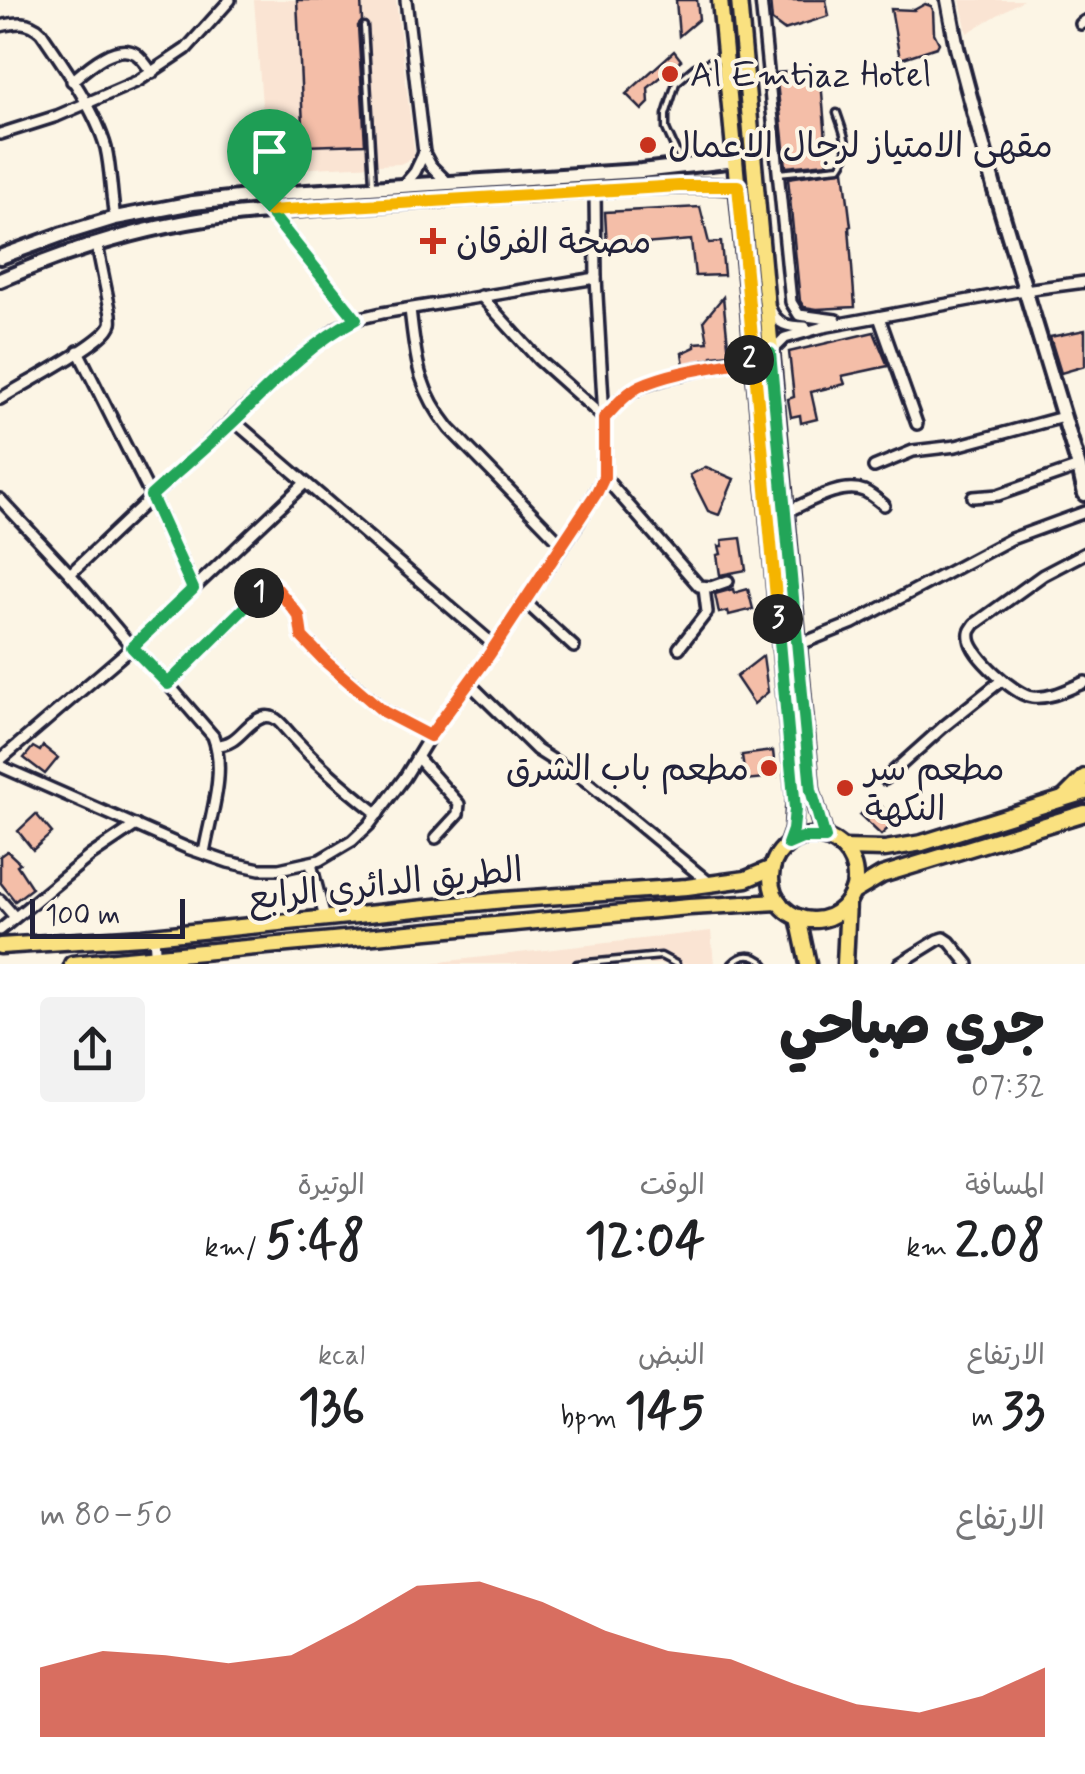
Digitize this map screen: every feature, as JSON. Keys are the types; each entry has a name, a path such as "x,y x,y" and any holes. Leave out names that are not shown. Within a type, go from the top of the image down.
{"main road":[{"path":"720,0 795,798 793,830 772,868 773,890 779,902 798,917 828,917 882,874 1085,813"},
{"path":"739,0 811,790 825,838"},
{"path":"948,0 956,48 1085,494"},
{"path":"0,258 115,218 219,199 736,160"},
{"path":"688,166 695,186"},
{"path":"0,280 97,245 205,219 269,211 738,186"},
{"path":"63,234 72,253"},
{"path":"1062,800 1085,778"},
{"path":"842,848 885,849 922,843 1085,792"},
{"path":"1061,820 1085,823"},
{"path":"788,844 802,838 825,838 842,848 853,865 845,964"},
{"name":"الطريق الدائري الرابع","path":"0,946 712,885 746,879 772,868"},
{"name":"الطريق الدائري الرابع","path":"72,964 150,961 197,952 779,902"},
{"path":"798,917 808,964"},
{"path":"181,964 197,952"}],"street":[{"path":"0,134 57,116 152,73 186,49 230,0"},
{"path":"406,0 424,153 447,182"},
{"path":"761,0 792,308 799,316 809,318 864,320"},
{"path":"0,26 19,22 34,25 72,81 106,149 115,218"},
{"path":"72,81 90,66 120,51 138,54 152,73"},
{"path":"404,185 424,153"},
{"path":"304,484 132,647 76,692 0,763 228,862 260,869 310,864 352,841 378,814 469,683 578,523 604,477 595,191"},
{"path":"269,211 356,319"},
{"path":"0,398 78,352 102,335 112,322 97,245"},
{"path":"70,574 295,361 337,328 356,319 596,278"},
{"path":"604,418 640,386 753,359 770,353 785,338 823,327 1085,282"},
{"path":"480,296 538,359 604,418"},
{"path":"765,296 772,314 784,326 823,327"},
{"path":"410,310 421,381 434,410 562,544"},
{"path":"879,317 917,424"},
{"path":"78,352 193,589"},
{"path":"874,467 913,451 956,446 1063,417"},
{"path":"234,421 494,645"},
{"path":"973,496 998,495 1079,467"},
{"path":"604,477 699,586 728,581"},
{"path":"786,512 828,494 854,489 870,494 884,506"},
{"path":"0,499 214,736 218,773 204,853"},
{"path":"798,646 853,623 1012,539 1085,512"},
{"path":"1085,553 1043,576 971,630 971,644 1019,694 1048,697 1085,682"},
{"path":"168,684 271,583 299,616 302,637 326,662 384,712 430,736"},
{"path":"679,648 708,612 704,588"},
{"path":"524,602 574,647"},
{"path":"886,779 1002,680"},
{"path":"469,683 537,750 586,781 712,885"},
{"path":"216,745 226,745 264,717 272,717 378,814"},
{"path":"417,757 459,804 458,814 436,838"},
{"path":"0,930 90,856 136,825"},
{"path":"310,864 325,918"},
{"path":"0,900 14,916"},
{"path":"148,936 150,961"},
{"path":"899,964 944,938 968,964"}],"lane":[{"path":"364,26 374,188"},
{"path":"688,166 666,129 676,83 696,67 725,56"},
{"path":"778,173 840,168 848,148 837,114"},
{"path":"577,964 661,956 676,964"},
{"path":"732,964 748,956 765,964"}],"shaded area":[{"path":"254,0 396,0 415,157 400,164 267,170"},
{"path":"960,0 1023,0 967,33"},
{"path":"711,931 714,964 422,964"}],"building":[{"path":"297,0 361,0 362,21 358,26 365,144 304,146"},
{"path":"676,0 697,0 699,19 679,36"},
{"path":"770,0 826,0 829,16 784,30 772,21"},
{"path":"925,4 933,10 934,33 939,43 900,59 891,9 914,10"},
{"path":"674,51 681,60 648,88 649,103 642,110 626,94"},
{"path":"820,69 828,163 786,167 776,73"},
{"path":"844,170 855,307 804,307 800,301 788,178"},
{"path":"700,207 709,243 721,242 724,275 695,276 691,240 607,247 605,212"},
{"path":"723,297 729,354 684,365 682,353 695,347 695,343 708,342 704,320"},
{"path":"1085,330 1085,366 1061,373 1050,337"},
{"path":"874,332 888,366 842,376 845,384 811,392 817,419 801,423 800,415 791,417 788,399 794,397 789,352"},
{"path":"706,467 734,479 719,515 708,511 690,475"},
{"path":"741,538 746,570 720,575 717,555 721,554 722,540"},
{"path":"733,589 734,593 748,589 753,609 729,615 728,611 719,613 715,594"},
{"path":"763,656 768,692 754,704 736,677"},
{"path":"43,746 58,758 45,774 24,758 33,747 40,751"},
{"path":"773,751 776,777 745,780 742,755"},
{"path":"876,800 895,822 881,835 860,815"},
{"path":"36,814 52,833 33,850 18,831"},
{"path":"7,851 20,863 17,865 32,888 15,901 0,882 0,856"}],"place":[{"name":"Al Emtiaz Hotel","path":"670,74"},
{"name":"مقهى الامتياز لرجال الاعمال","path":"648,145"},
{"name":"مصحة الفرقان","path":"433,241"},
{"name":"مطعم باب الشرق","path":"769,768"},
{"name":"مطعم سر النكهة","path":"845,788"}],"route":[{"path":"269,211 356,319 337,328 295,361 151,496 193,589 132,647 168,684 271,583 299,616 302,637 326,662 384,712 430,736 597,492 604,477 604,418 640,386 753,359 770,353 811,790 825,838 802,838 788,844 795,798 756,392 753,359 749,308 738,186 679,186 269,211"}]}
